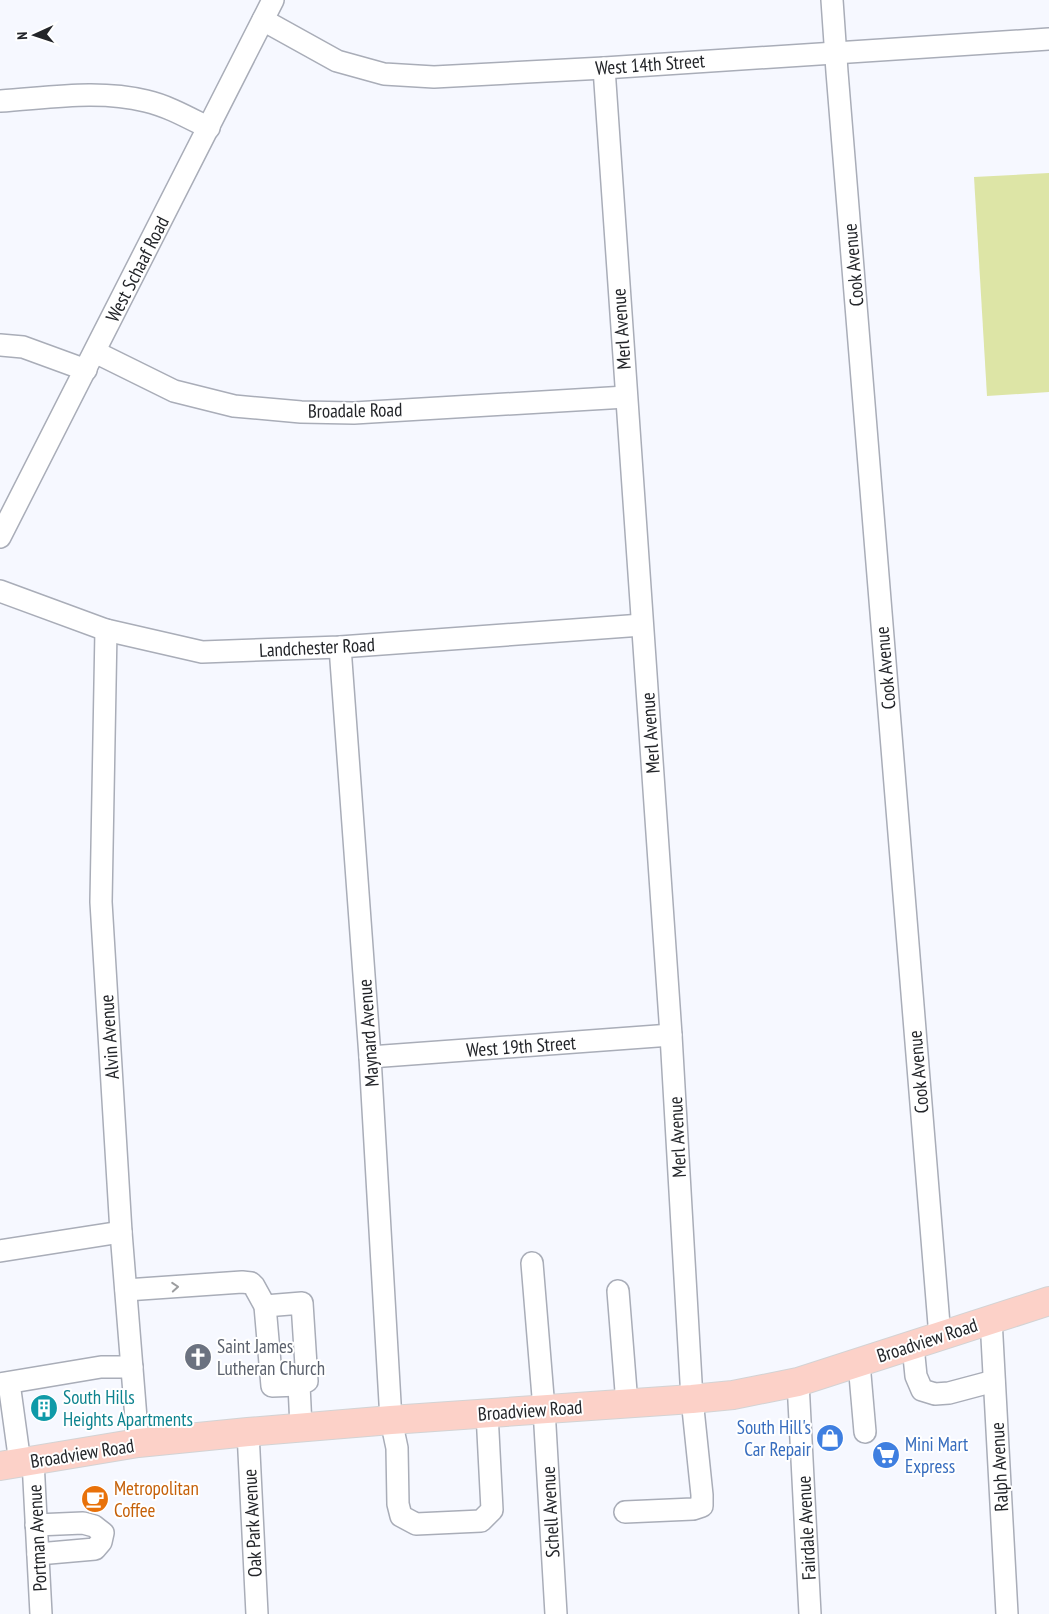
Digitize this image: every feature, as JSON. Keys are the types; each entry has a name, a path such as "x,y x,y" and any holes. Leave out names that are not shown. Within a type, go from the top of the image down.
{"main road":[{"name":"Broadview Road","path":"17,1463 138,1443 248,1432 733,1395 798,1382 1049,1301"}],"street":[{"name":"West Schaaf Road","path":"0,537 273,0"},
{"name":"Cook Avenue","path":"832,0 940,1337"},
{"name":"West 14th Street","path":"263,20 337,61 384,74 434,77 604,68 1049,39"},
{"name":"Merl Avenue","path":"604,68 671,1035 692,1399 702,1495 702,1506 693,1509 625,1512"},
{"path":"0,102 90,95 125,98 146,101 162,106 209,128"},
{"name":"Broadale Road","path":"0,345 23,347 91,361 174,391 234,406 300,412 354,413 626,397"},
{"name":"Landchester Road","path":"0,591 106,630 202,652 340,647 642,625"},
{"name":"Alvin Avenue","path":"106,630 100,902 121,1232 138,1443"},
{"name":"Maynard Avenue","path":"340,647 370,1057 391,1420 397,1448 398,1504 401,1516 416,1524 481,1522 492,1510 487,1413"},
{"name":"West 19th Street","path":"370,1057 671,1035"},
{"path":"0,1251 121,1232"},
{"name":"Schell Avenue","path":"532,1263 544,1409 556,1614"},
{"path":"126,1290 242,1282 251,1283 265,1306 272,1386 299,1385 307,1381 302,1304 265,1306"},
{"path":"618,1291 627,1404"},
{"name":"Ralph Avenue","path":"991,1319 1007,1614"},
{"path":"913,1346 916,1376 922,1390 935,1394 949,1393 994,1382"},
{"path":"859,1363 865,1432"},
{"path":"4,1383 102,1367 132,1367"},
{"name":"Fairdale Avenue","path":"798,1382 810,1614"},
{"name":"Portman Avenue","path":"4,1383 17,1463 36,1525 41,1614"},
{"path":"299,1385 301,1428"},
{"name":"Oak Park Avenue","path":"248,1432 257,1614"},
{"path":"36,1525 83,1523 94,1526 103,1533 101,1542 95,1549 38,1554"}],"green space":[{"path":"1049,173 1049,392 987,396 974,177"}],"place":[{"name":"Saint James Lutheran Church","path":"198,1357"},
{"name":"South Hills Heights Apartments","path":"44,1408"},
{"name":"South Hill's Car Repair","path":"830,1438"},
{"name":"Mini Mart Express","path":"886,1455"},
{"name":"Metropolitan Coffee","path":"95,1499"}]}
